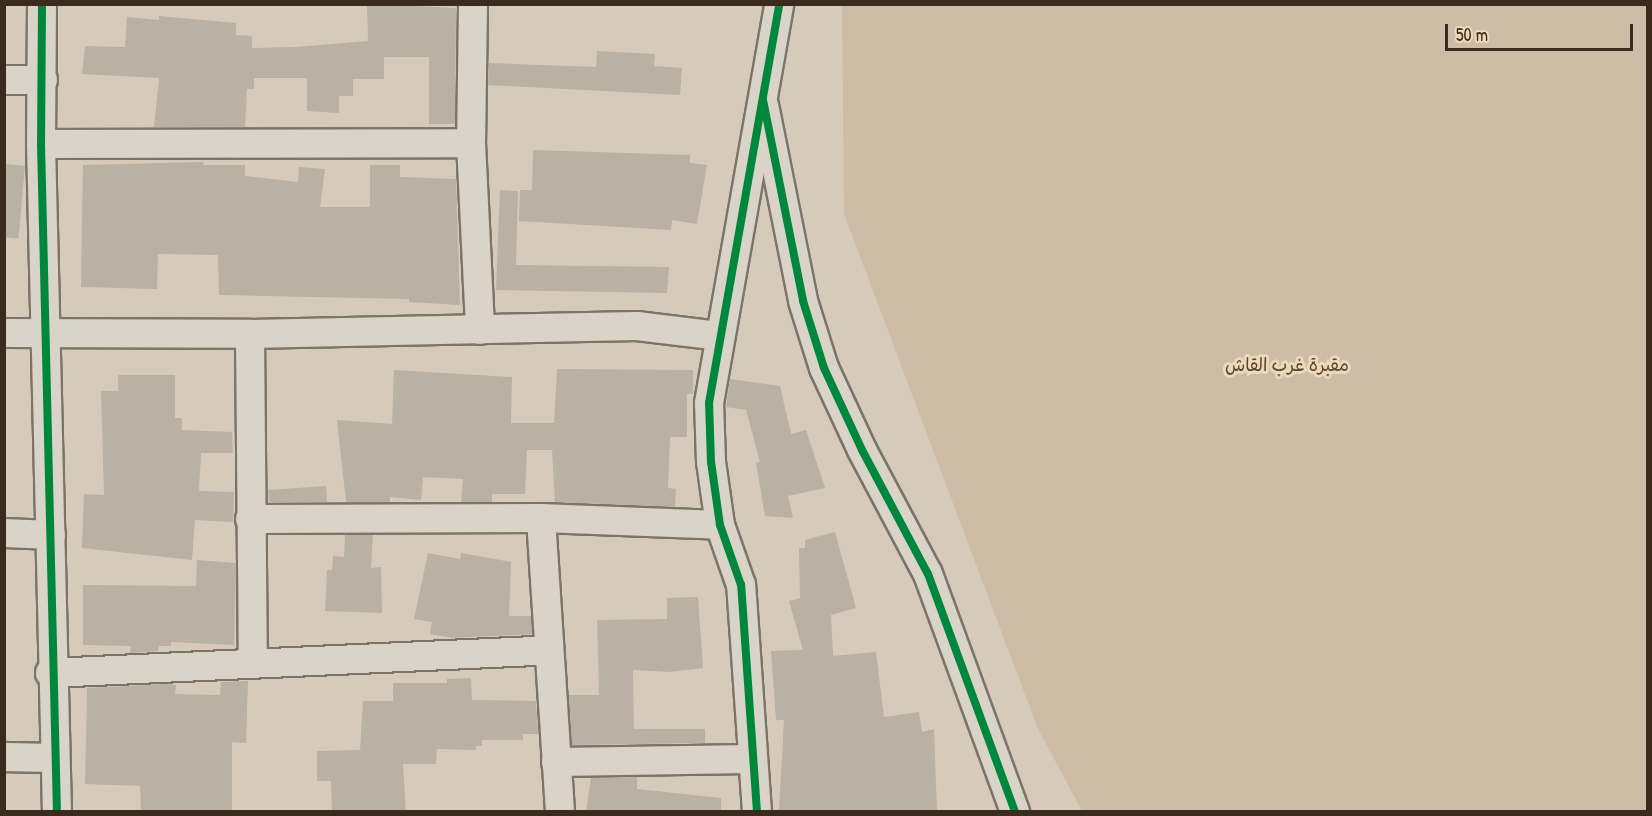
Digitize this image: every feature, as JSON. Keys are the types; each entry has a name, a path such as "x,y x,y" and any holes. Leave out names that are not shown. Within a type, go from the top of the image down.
{"street":[{"path":"42,4 41,144 51,535 50,673 52,758 57,812"},
{"path":"473,4 471,143 480,330"},
{"path":"757,812 741,585 720,525 711,462 709,404 761,91 779,4"},
{"path":"4,80 43,80"},
{"path":"761,91 803,301 824,368 862,450 928,574 1015,812"},
{"path":"41,144 471,143"},
{"path":"4,333 250,334 637,326 720,336"},
{"path":"250,334 253,661"},
{"path":"250,519 541,518 720,525"},
{"path":"541,518 547,650 560,812"},
{"path":"4,533 51,535"},
{"path":"50,673 253,661 547,650"},
{"path":"4,757 52,758"},
{"path":"556,762 753,759"}],"green space":[{"name":"مقبرة غرب القاش","path":"842,5 1647,5 1647,811 1082,811 1038,729 844,214"}],"building":[{"path":"367,4 456,8 455,124 429,124 429,57 384,57 384,79 353,79 353,96 339,96 339,113 307,111 307,78 254,78 254,89 247,89 245,127 154,127 159,78 82,74 85,46 125,47 127,17 159,20 159,16 236,23 236,35 252,36 252,48 295,47 368,41"},
{"path":"597,51 655,54 654,66 682,68 680,95 488,85 489,63 596,67"},
{"path":"533,150 690,155 690,163 707,165 697,224 672,220 671,230 519,221 520,190 532,190"},
{"path":"204,162 203,165 245,165 245,176 298,182 299,167 325,169 320,207 370,207 370,165 400,165 400,177 456,179 460,305 409,302 409,299 219,295 218,255 158,254 157,289 81,287 83,165"},
{"path":"4,164 25,166 19,239 4,237"},
{"path":"500,190 518,191 516,265 669,267 667,293 496,290"},
{"path":"557,369 693,370 693,394 687,394 687,437 670,437 668,488 676,489 675,507 555,502 552,450 527,450 525,494 492,494 492,502 461,502 463,479 423,477 421,500 390,497 390,502 346,502 337,420 392,424 394,370 512,377 511,423 554,423"},
{"path":"118,375 175,375 175,418 182,418 182,430 232,432 233,453 201,453 199,491 234,492 233,522 195,520 192,560 82,548 84,494 104,495 101,391 118,391"},
{"path":"730,379 780,386 791,434 806,430 825,488 788,496 793,518 765,516 756,463 760,462 746,410 726,407"},
{"path":"326,486 327,502 269,502 268,490"},
{"path":"835,532 856,608 831,615 833,656 876,652 884,717 919,712 922,732 934,729 937,812 779,810 784,720 776,720 771,651 803,650 789,601 800,598 799,548 805,548 805,540"},
{"path":"345,535 373,535 371,568 381,567 382,613 325,611 327,570 332,570 333,556 344,557"},
{"path":"428,553 460,559 461,553 511,562 509,616 531,616 532,634 452,638 430,634 432,622 414,619"},
{"path":"197,560 236,563 234,645 171,642 171,646 159,646 158,651 130,653 131,646 83,645 83,585 196,586"},
{"path":"698,597 703,668 669,672 633,670 634,729 705,729 705,743 572,745 569,695 599,695 597,620 667,619 667,598"},
{"path":"471,678 472,700 536,701 538,734 523,734 523,740 482,740 482,746 476,746 476,750 437,749 436,764 403,764 406,812 332,812 331,781 317,781 317,751 360,750 363,701 393,701 393,683 447,683 447,679"},
{"path":"248,681 246,743 232,742 232,812 141,812 140,786 85,784 87,688 165,684 176,685 175,694 220,695 221,682"},
{"path":"637,777 637,789 721,798 721,812 586,812 591,778"}],"cycle path":[{"path":"42,4 41,144 57,812"},
{"path":"757,812 741,585 720,525 711,462 709,403 779,4"},
{"path":"763,100 803,301 824,368 862,450 928,574 1015,812"}]}
